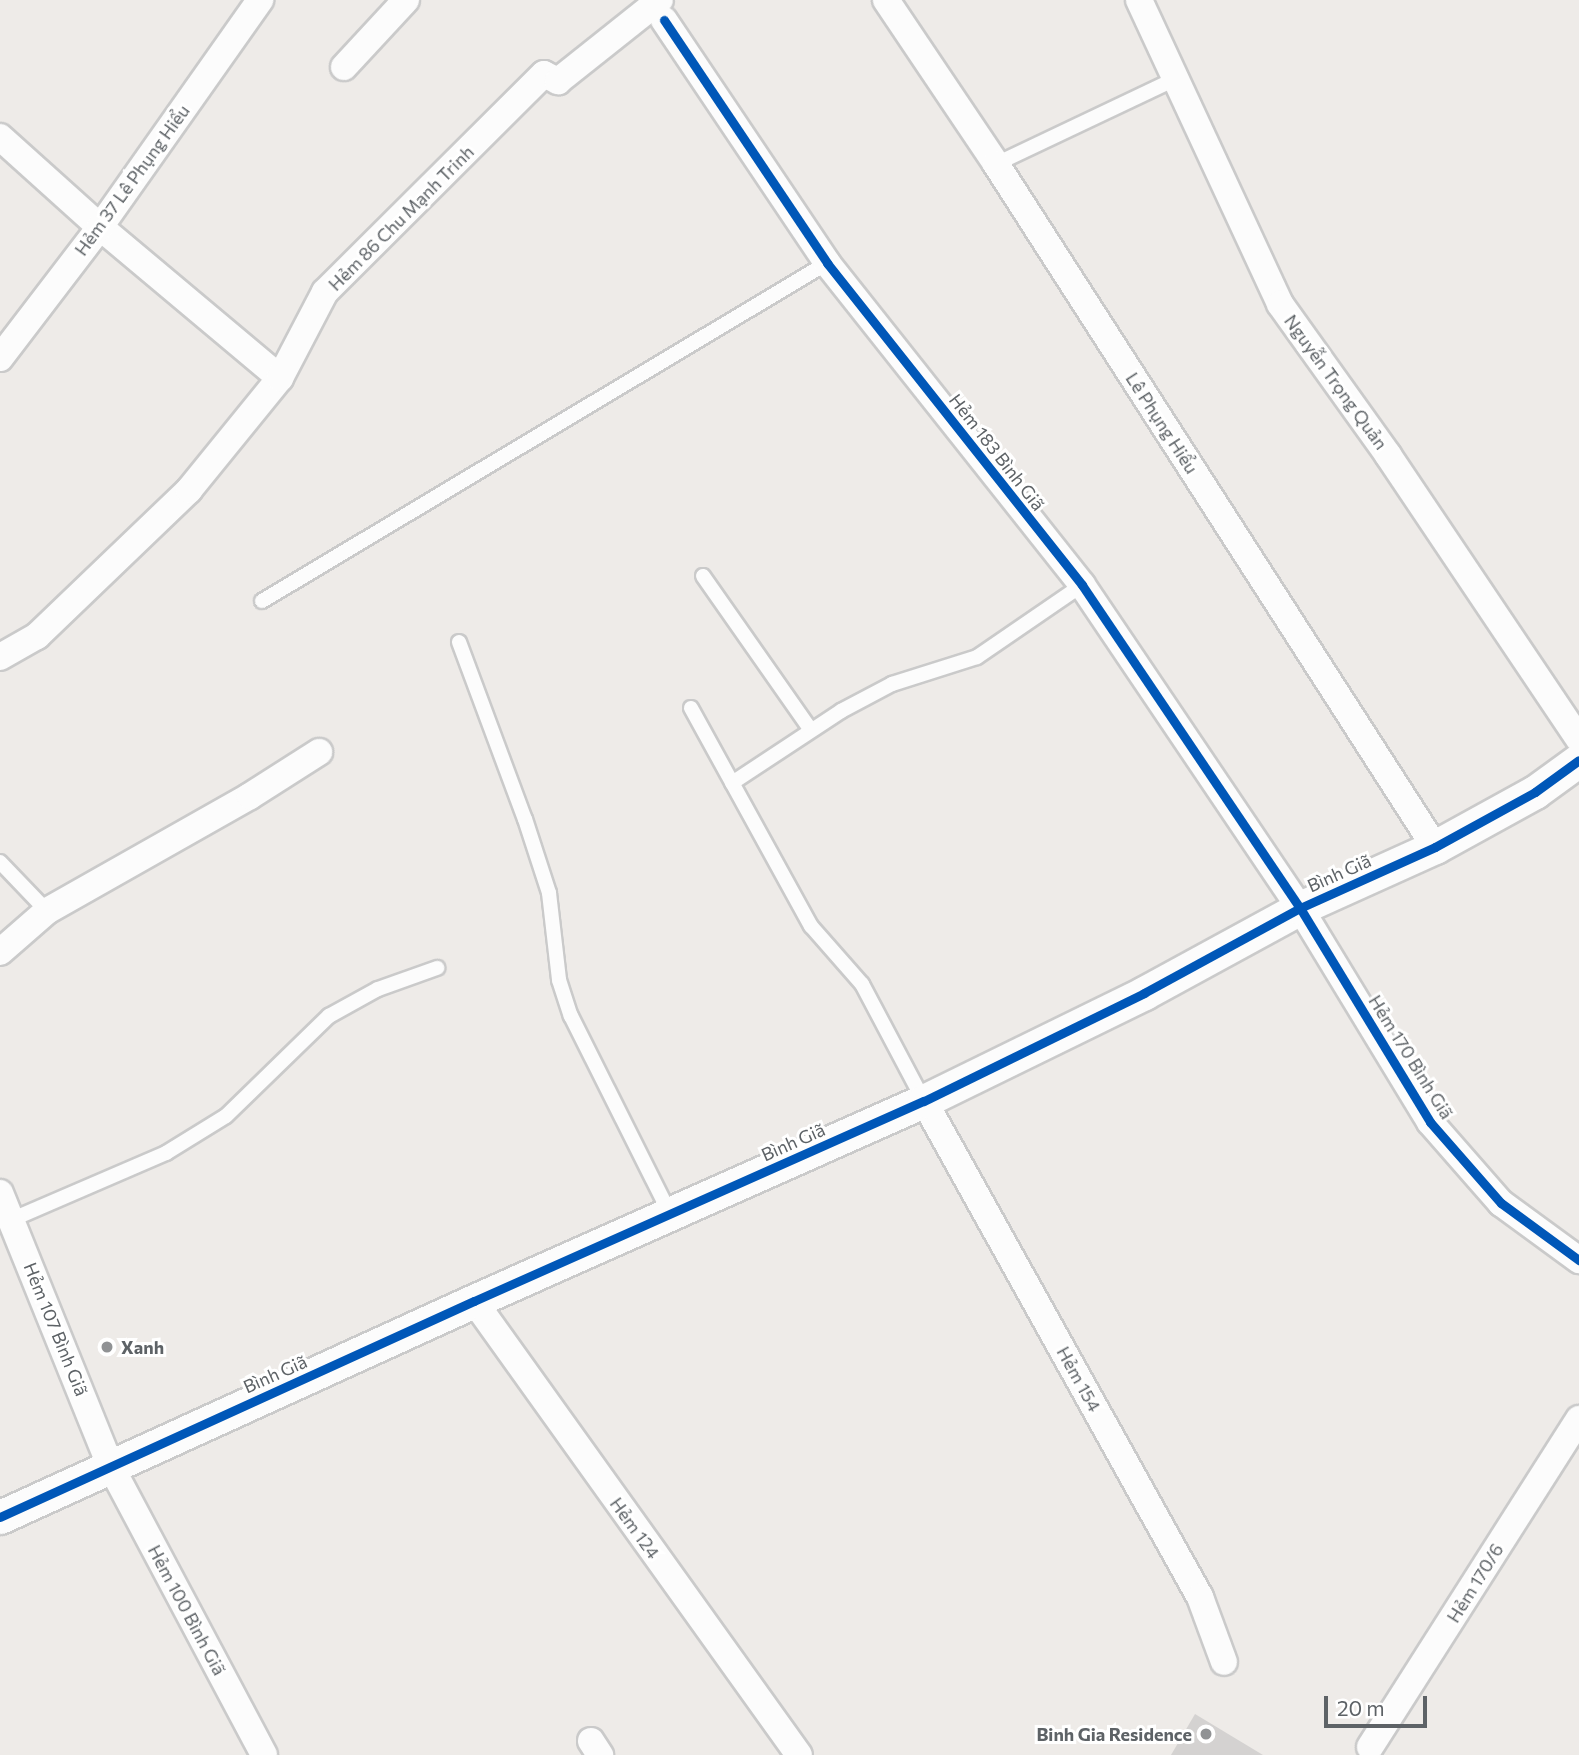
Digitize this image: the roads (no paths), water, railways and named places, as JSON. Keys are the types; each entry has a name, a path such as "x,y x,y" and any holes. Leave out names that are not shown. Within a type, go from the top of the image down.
{"street":[{"name":"Hẻm 37 Lê Phụng Hiểu","path":"0,358 100,227 260,0"},
{"path":"344,68 406,0"},
{"name":"Lê Phụng Hiểu","path":"886,0 996,164 1435,847"},
{"name":"Nguyễn Trọng Quản","path":"1139,0 1280,304 1388,455 1579,739"},
{"name":"Hẻm 183 Bình Giã","path":"662,10 827,263 1082,585 1300,908"},
{"name":"Hẻm 86 Chu Mạnh Trinh","path":"0,657 37,636 189,490 279,378 326,292 544,74 558,80 662,10"},
{"path":"0,137 100,227 279,378"},
{"path":"0,952 47,911 250,796 319,752"},
{"name":"Bình Giã","path":"0,1517 474,1301 924,1101 1144,993 1300,908 1435,847 1535,792 1579,760"},
{"name":"Hẻm 170 Bình Giã","path":"1300,908 1430,1122 1501,1202 1579,1260"},
{"name":"Hẻm 154","path":"924,1101 1200,1597 1224,1662"},
{"name":"Hẻm 107 Bình Giã","path":"0,1194 13,1220 110,1465"},
{"name":"Hẻm 124","path":"474,1301 799,1755"},
{"name":"Hẻm 170/6","path":"1370,1747 1579,1419"},
{"name":"Hẻm 100 Bình Giã","path":"110,1465 264,1755"}],"lane":[{"path":"996,164 1175,79"},
{"path":"262,601 827,263"},
{"path":"703,576 811,730"},
{"path":"732,783 811,730 892,684 976,657 1082,585"},
{"path":"459,642 525,818 549,893 557,968 570,1016 670,1214"},
{"path":"691,708 811,926 862,984 924,1101"},
{"path":"0,862 47,911"},
{"path":"13,1220 166,1153 226,1116 329,1016 378,989 436,968"}],"place":[{"name":"Xanh","path":"107,1347"},
{"name":"Binh Gia Residence","path":"1206,1734"}]}
